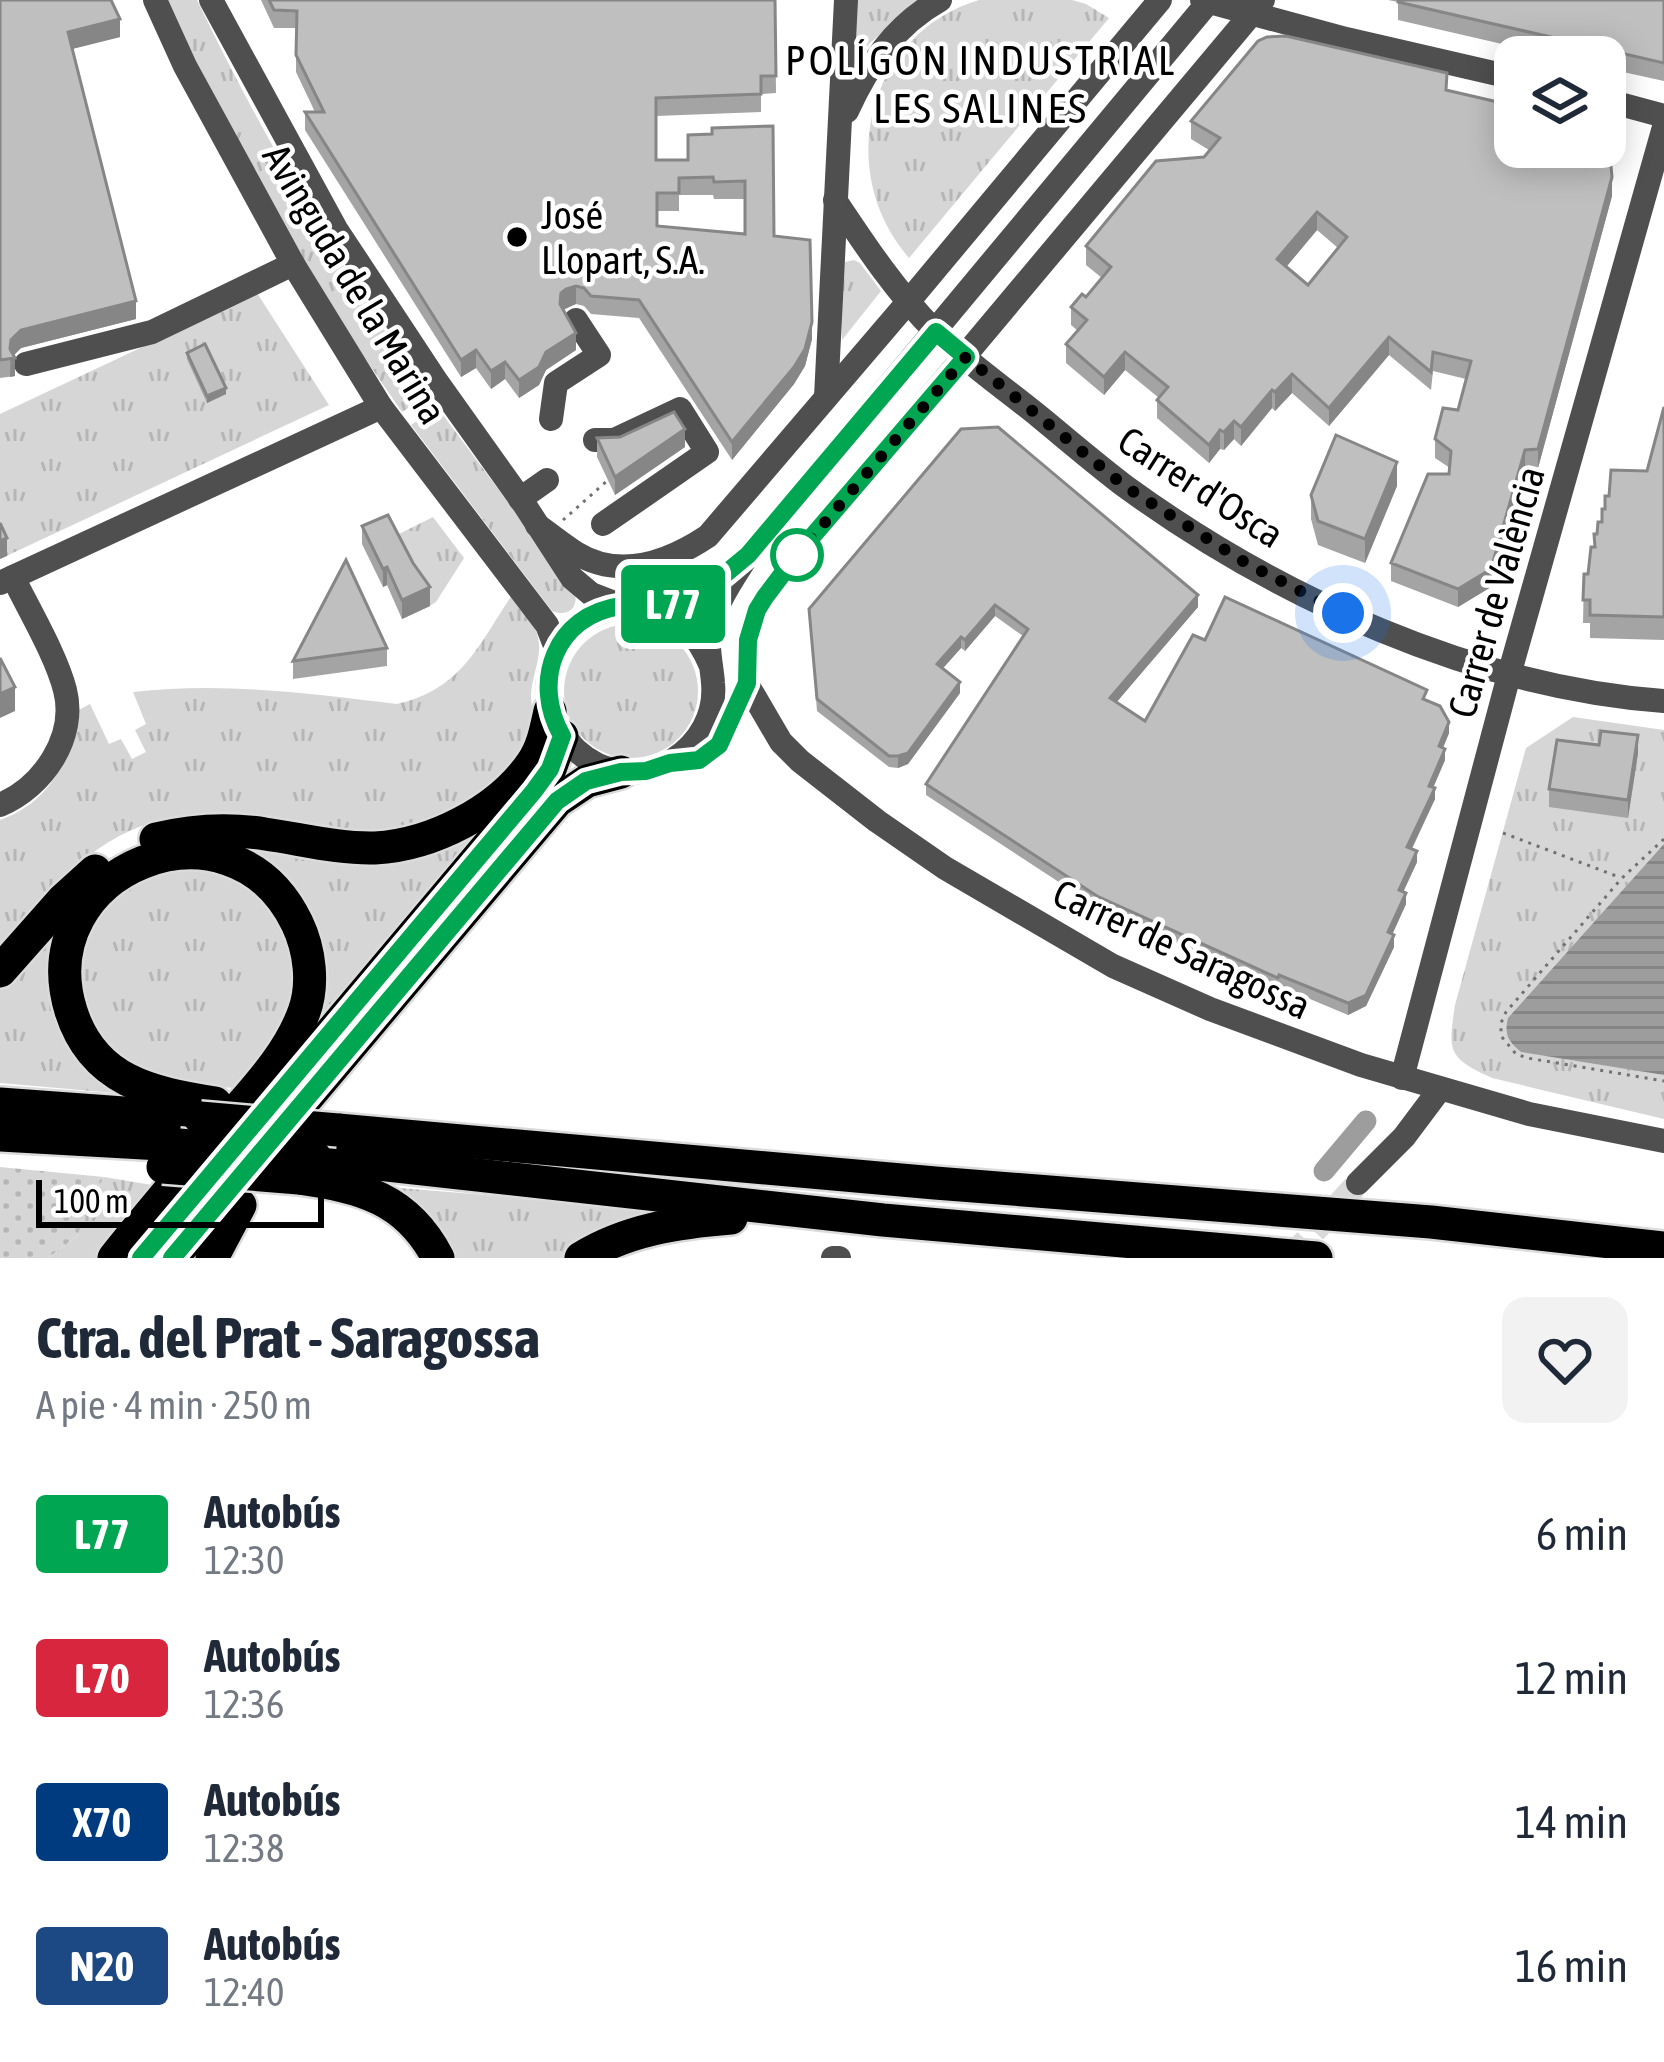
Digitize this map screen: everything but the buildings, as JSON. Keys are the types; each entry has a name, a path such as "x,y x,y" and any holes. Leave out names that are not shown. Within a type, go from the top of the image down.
{"highway":[{"path":"0,971 63,900 118,854 152,840 233,830 375,848 411,842 484,809 532,763 556,723"},
{"path":"141,1258 534,791 550,769 556,723"},
{"path":"172,1258 557,801 586,781 621,772"},
{"path":"189,1258 239,1205 482,908 525,838"},
{"path":"114,1258 282,1054 305,1009 310,985 302,934 285,902 263,879 231,861 178,853 132,866 95,895 69,941 66,996 75,1023 103,1064 153,1092 189,1133"},
{"path":"0,1104 189,1133 307,1167 386,1201 410,1218 438,1258"},
{"path":"0,1145 345,1122 649,1156 1431,1222 1664,1248"},
{"path":"0,1135 189,1133"},
{"path":"307,1167 1316,1258"},
{"path":"212,1258 239,1205"},
{"path":"580,1258 624,1237 681,1222 743,1216 883,1220"}],"street":[{"name":"Avinguda de la Marina","path":"155,0 185,66 293,265 380,407 547,625 556,651"},
{"name":"Avinguda de la Marina","path":"212,0 337,229 520,500 550,523 578,555 630,567 680,555 708,536 1160,0"},
{"path":"826,397 846,0"},
{"path":"841,124 882,50 915,15 940,0"},
{"path":"1157,67 1160,0"},
{"path":"670,763 702,732 711,711 714,688 708,634 722,597 748,555 1157,67 1207,1 1258,6 1346,39 1494,73"},
{"path":"711,666 703,647 674,617 655,609 622,606 602,611 584,620 556,651 548,680 556,723 571,747 593,764 621,772 699,760 719,745 747,683 748,640 765,597 1258,6"},
{"path":"1626,106 1664,116"},
{"name":"Carrer de València","path":"1402,1078 1509,675 1664,127"},
{"name":"Carrer d'Osca","path":"836,200 869,251 936,332 1126,487 1246,563 1375,626 1509,675 1598,694 1664,701"},
{"path":"26,364 152,332 293,265"},
{"path":"551,419 556,383 599,355 576,320"},
{"path":"0,805 42,775 58,748 67,699 61,676 7,580 380,407"},
{"path":"595,440 614,440 680,409 707,452 603,524"},
{"path":"520,500 547,480"},
{"name":"Avinguda de la Marina","path":"550,523 553,552 583,589 622,606"},
{"path":"655,609 686,601 748,555"},
{"name":"Carrer de Saragossa","path":"747,683 782,742 877,821 945,868 1113,965 1311,1049 1529,1114 1664,1142"},
{"path":"1358,1183 1395,1148 1440,1089"}],"path":[{"path":"550,523 608,479"},
{"path":"1503,833 1622,878"},
{"path":"1664,838 1622,878 1501,1023 1501,1036 1516,1054 1527,1058 1664,1081"}],"green space":[{"path":"163,0 197,0 305,202 428,395 402,412 353,341 249,168"},
{"path":"855,0 921,0 870,43 854,64"},
{"path":"979,0 1072,0 1109,18 909,258 886,224 872,186 868,148 874,110 887,74 910,43 940,17"},
{"path":"854,260 881,291 842,340 840,272 845,262"},
{"path":"257,293 329,405 0,559 0,414"},
{"path":"437,407 573,589 575,601 568,612 552,611 411,425"},
{"path":"433,517 464,558 430,606 391,538"},
{"path":"512,595 531,621 539,643 531,696 535,728 522,755 480,793 424,819 367,833 336,833 238,814 187,815 154,822 108,842 88,857 0,946 0,820 32,803 55,777 77,711 90,704 109,744 121,739 132,759 146,752 135,730 146,724 133,692 232,689 397,704 438,688 453,676 478,648"},
{"path":"631,624 657,629 678,644 693,665 698,691 693,717 678,738 657,753 631,758 605,753 584,738 569,717 564,691 569,665 584,644 605,629"},
{"path":"1573,717 1664,730 1664,1119 1492,1078 1466,1065 1452,1043 1455,1005 1526,748"},
{"path":"498,808 267,1092 321,963 209,841 310,850"},
{"path":"199,865 260,893 281,921 293,956 290,1010 274,1042 239,1088 188,1086 121,1061 90,1020 79,967 96,911 130,880"},
{"path":"58,920 57,950 126,1094 0,1083 0,985"},
{"path":"0,1167 104,1177 78,1235 48,1258 0,1258"},
{"path":"104,1177 158,1186 98,1258 48,1258 78,1235"},
{"path":"388,1187 671,1210 562,1258 450,1258"}],"shaded area":[{"path":"1664,844 1664,1075 1521,1052 1508,1037 1508,1018"}],"waterway":[{"path":"1324,1171 1366,1121"}],"tunnel":[{"path":"1290,1258 1358,1183"}],"bus line":[{"name":"L77","path":"141,1258 550,769 562,736 550,711 548,680 556,651 568,634 602,611 622,606 655,609 686,601 710,586 748,555 936,332 966,357 765,597 748,640 747,683 719,745 699,760 586,781 557,801 172,1258"}],"place":[{"name":"José Llopart, S.A.","path":"517,237"}],"district":[{"name":"POLÍGON INDUSTRIAL LES SALINES","path":"981,84"}],"route":[{"path":"797,555 966,357 1126,487 1246,563 1343,613"}]}
